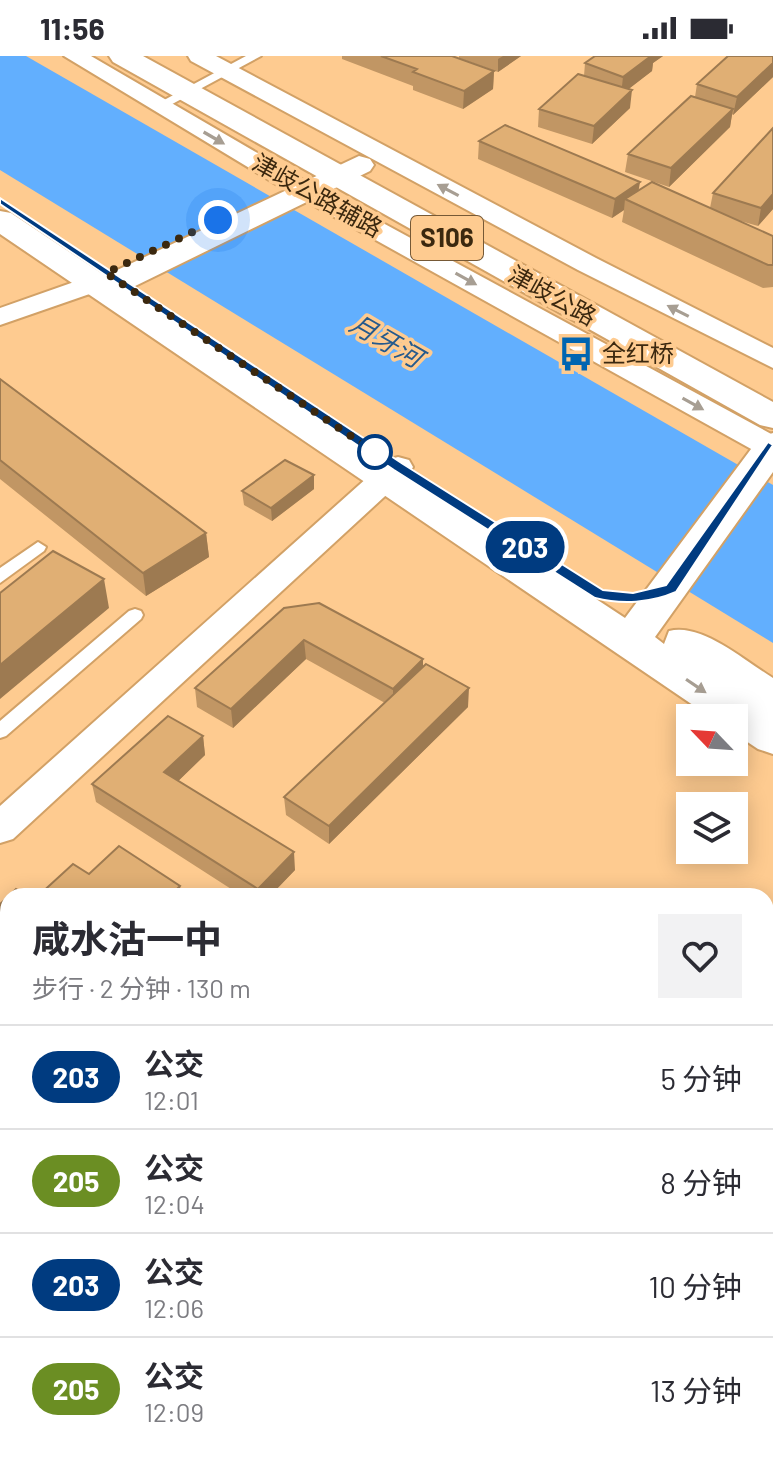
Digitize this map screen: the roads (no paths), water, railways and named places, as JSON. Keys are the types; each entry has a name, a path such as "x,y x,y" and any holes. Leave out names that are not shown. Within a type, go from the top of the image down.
{"street":[{"path":"75,56 196,82 587,264 773,359"},
{"name":"津歧公路","path":"123,56 196,82"},
{"name":"津歧公路","path":"161,56 314,180 770,454"},
{"path":"0,317 121,273 314,180"},
{"name":"津歧公路","path":"314,180 773,391"},
{"path":"0,201 121,273 392,473 592,603 658,622 773,699"},
{"path":"0,220 121,273"},
{"path":"658,622 770,454"},
{"path":"0,828 392,473"},
{"path":"592,603 658,594 658,622 773,737"}],"lane":[{"path":"196,82 255,56"},
{"path":"0,577 38,547"},
{"path":"0,731 135,615"}],"water":[{"name":"月牙河","path":"0,56 26,56 773,485 773,643 0,170"}],"place":[{"name":"全红桥","path":"576,354"}]}
